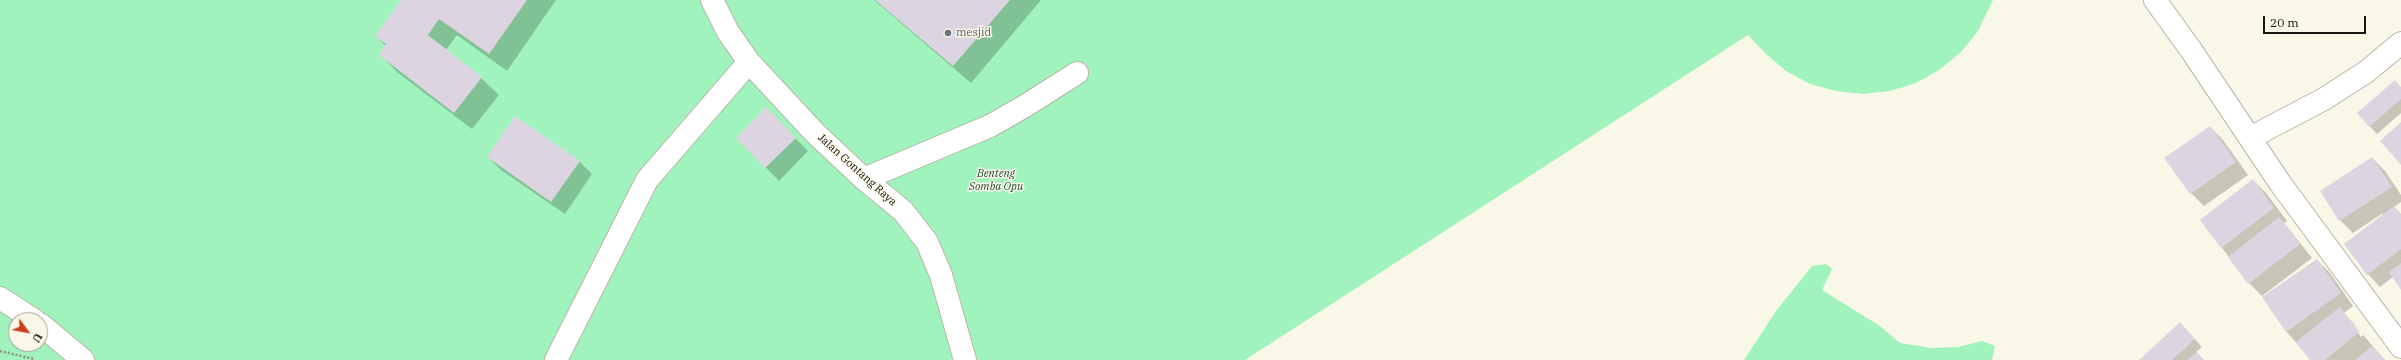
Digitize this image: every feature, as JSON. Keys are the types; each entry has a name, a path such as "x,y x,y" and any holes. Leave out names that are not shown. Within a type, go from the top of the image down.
{"street":[{"name":"Jalan Gontang Raya","path":"712,0 728,32 749,62 815,133 864,179 903,211 927,242 941,275 965,360"},
{"path":"2155,0 2192,50 2250,138 2321,240 2401,347"},
{"path":"2250,138 2330,95 2366,72 2400,45"},
{"path":"554,359 647,180 749,62"},
{"path":"864,179 990,126 1076,73"},
{"path":"0,298 22,312"},
{"path":"48,331 83,360"}],"path":[{"path":"0,350 40,360"}],"green space":[{"name":"Benteng Somba Opu","path":"0,0 1993,0 1978,31 1961,52 1939,70 1916,83 1890,91 1863,94 1836,91 1810,84 1786,71 1765,53 1748,35 1245,360 0,360"},
{"path":"1826,264 1832,269 1822,290 1880,326 1900,343 1931,348 1958,347 1982,341 1995,346 1992,360 1744,360 1776,311 1812,266"}],"building":[{"path":"401,0 527,0 489,54 439,19 428,35 482,77 454,113 379,55 386,44 375,36"},
{"name":"mesjid","path":"875,0 1010,0 953,66"},
{"path":"2395,80 2401,87 2401,99 2369,127 2357,113"},
{"path":"766,107 796,138 765,168 736,138"},
{"path":"515,116 580,161 551,202 487,157"},
{"path":"2401,122 2401,165 2380,141"},
{"path":"2210,126 2236,162 2190,194 2164,158"},
{"path":"2372,157 2392,187 2339,221 2320,191"},
{"path":"2253,179 2274,208 2221,248 2200,220"},
{"path":"2394,206 2401,215 2401,249 2367,275 2344,244"},
{"path":"2279,217 2300,244 2248,284 2228,257"},
{"path":"2317,259 2341,293 2286,332 2262,297"},
{"path":"2401,263 2401,290 2389,272"},
{"path":"2340,307 2359,332 2325,360 2310,360 2296,342"},
{"path":"2180,322 2195,339 2172,360 2139,360"},
{"path":"2372,346 2385,360 2355,360"},
{"path":"2197,352 2204,360 2187,360"}],"place":[{"name":"mesjid","path":"948,33"}]}
